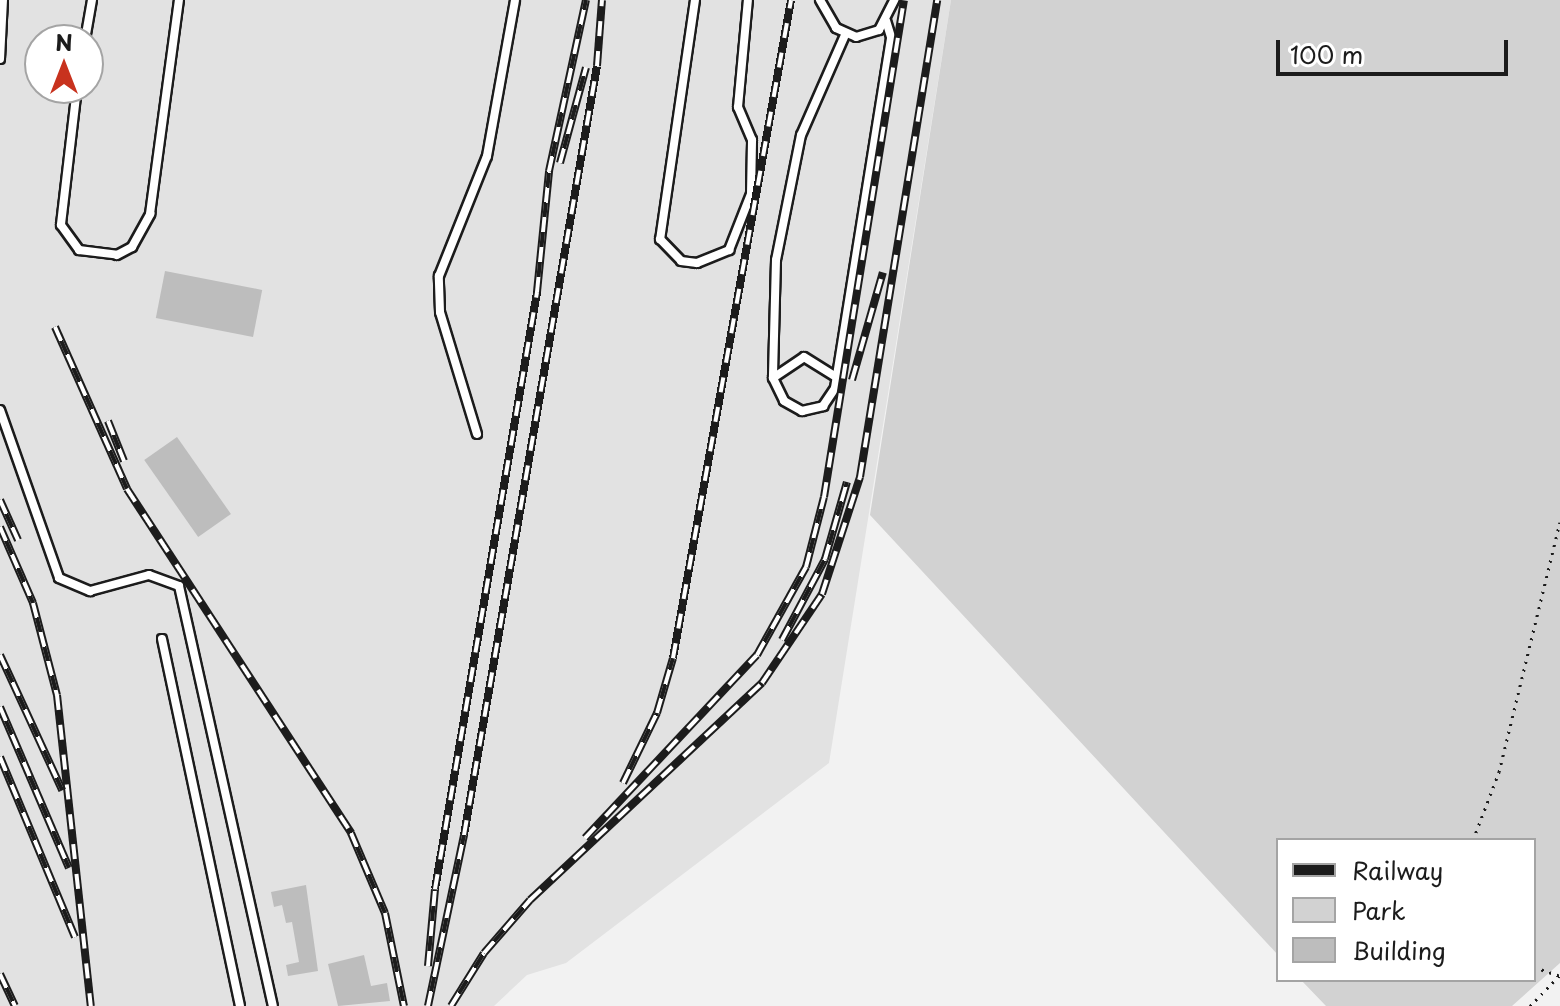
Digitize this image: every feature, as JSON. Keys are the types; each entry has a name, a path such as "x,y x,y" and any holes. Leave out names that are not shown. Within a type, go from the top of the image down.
{"lane":[{"path":"0,59 3,0"},
{"path":"88,24 92,0"},
{"path":"75,104 61,225 79,250 117,255 132,247 150,214 179,0"},
{"path":"477,434 438,292 487,156 515,0"},
{"path":"695,0 660,239 681,261 697,263 729,250 751,194 752,140 738,107 748,0"},
{"path":"820,0 845,35"},
{"path":"845,35 869,36 886,21 894,0"},
{"path":"845,35 801,135 776,260 773,378 784,401 802,411 830,399 837,378 891,37 886,21"},
{"path":"773,378 804,357 837,378"},
{"path":"0,410 59,578 90,591 149,575 179,586 273,1006"},
{"path":"162,639 240,1006"}],"path":[{"path":"1474,838 1499,772 1560,522"},
{"path":"1530,1006 1559,976 1536,968"}],"shaded area":[{"path":"0,0 951,0 829,763 566,963 527,975 494,1006 0,1006"}],"green space":[{"path":"951,0 1560,0 1560,963 1512,1006 1326,1006 1303,982 1536,982 1536,838 1276,838 1276,953 870,515"}],"building":[{"path":"165,271 262,290 253,337 156,318"},
{"path":"177,437 231,514 198,537 144,460"},
{"path":"306,885 318,971 288,976 286,965 299,962 292,922 286,923 282,905 274,907 271,892"},
{"path":"364,955 371,986 387,983 390,1001 338,1006 328,964"}],"railway":[{"path":"428,966 435,889 537,292 549,171 586,0"},
{"path":"428,1006 464,835 597,66 602,0"},
{"path":"623,783 657,713 673,658 791,0"},
{"path":"585,838 757,655 806,567 824,497 904,0"},
{"path":"451,1006 484,953 530,900 762,683 822,594 860,477 937,0"},
{"path":"560,163 586,67"},
{"path":"852,380 883,272"},
{"path":"55,327 127,489 351,833 385,913 404,1006"},
{"path":"108,421 124,461"},
{"path":"782,640 825,559 847,482"},
{"path":"0,500 18,540"},
{"path":"0,527 33,603 57,695 91,1006"},
{"path":"0,655 62,790"},
{"path":"0,707 69,868"},
{"path":"0,757 75,937"},
{"path":"0,974 15,1006"}]}
